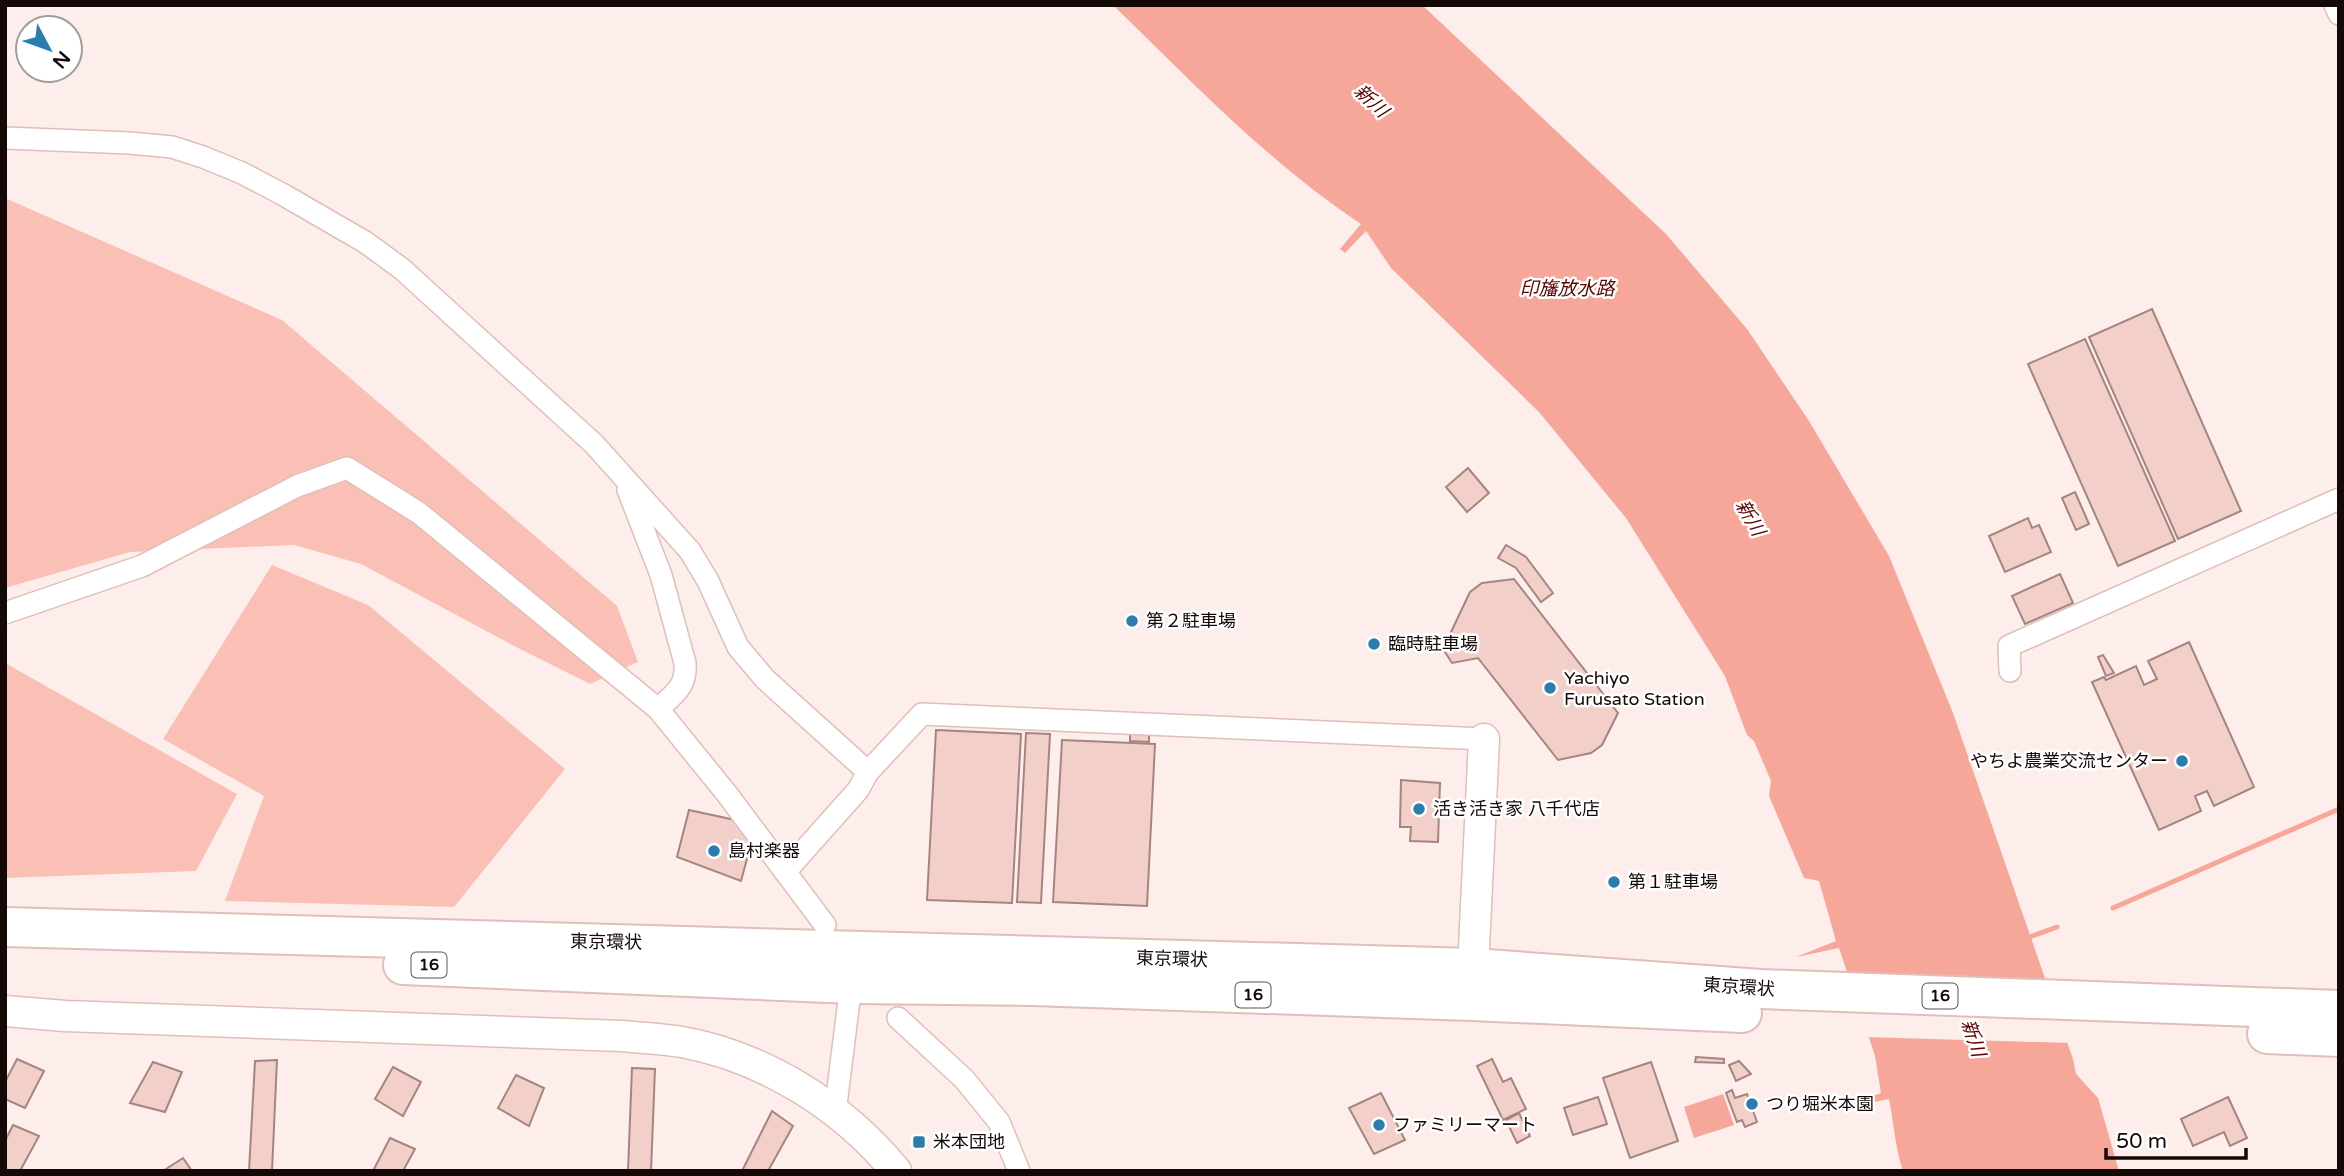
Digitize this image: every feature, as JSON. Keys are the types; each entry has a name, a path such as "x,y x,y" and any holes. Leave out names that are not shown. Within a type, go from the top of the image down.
{"highway":[{"name":"東京環状","path":"5,927 853,967 1033,986 1472,984 1765,1001 2122,1015 2339,1037"},
{"name":"東京環状","path":"5,950 556,970 853,967"},
{"name":"東京環状","path":"2122,1015 2339,1010"}],"street":[{"path":"2336,5 2339,13"},
{"path":"5,138 172,147 203,157 282,194 365,242 402,269 594,444 690,551 708,581 738,647 765,679 868,772"},
{"path":"5,613 142,566 297,486 346,468 419,513 658,709 727,794 825,925"},
{"path":"621,475 638,510 661,575 685,663 687,677 682,686 658,709"},
{"path":"2010,671 2009,646 2339,499"},
{"path":"785,872 858,790 868,772 922,714 1485,739 1472,984"},
{"path":"835,1113 853,967"},
{"path":"5,1012 622,1036 681,1042 724,1053 794,1084 835,1113 882,1154 896,1171"},
{"path":"898,1018 964,1079 999,1122 1019,1171"}],"shaded area":[{"path":"5,198 282,320 617,606 638,662 590,684 361,564 294,545 130,552 5,588"},
{"path":"272,565 368,605 565,769 454,907 225,901 264,796 163,739"},
{"path":"5,663 237,794 196,871 5,878"}],"water":[{"name":"印旛放水路","path":"1113,5 1422,5 1666,234 1747,329 1809,421 1889,556 1953,713 2076,1074 2098,1098 2119,1171 1903,1171 1889,1099 1856,1106 1854,1103 1881,1093 1875,1056 1839,948 1796,957 1836,941 1819,881 1804,878 1769,796 1771,781 1754,741 1747,735 1725,676 1626,518 1539,412 1391,268 1366,231 1345,253 1340,249 1361,224 1263,148"},
{"path":"1723,1094 1734,1125 1694,1138 1684,1107"}],"pier":[{"path":"1844,974 2051,981 2072,1043 1865,1037"}],"building":[{"path":"2152,309 2241,511 2178,539 2089,337"},
{"path":"2085,339 2175,541 2118,566 2028,364"},
{"path":"1468,468 1489,493 1467,512 1446,487"},
{"path":"2075,492 2089,524 2076,530 2062,498"},
{"path":"2028,518 2032,528 2039,525 2051,552 2005,572 1989,536"},
{"path":"1506,545 1526,557 1553,593 1541,602 1516,568 1498,558"},
{"path":"2060,574 2073,603 2025,624 2012,596"},
{"name":"Yachiyo Furusato Station","path":"1514,579 1618,713 1602,745 1591,753 1558,760 1478,658 1452,663 1443,649 1470,592 1482,583"},
{"path":"2189,642 2254,787 2214,806 2207,791 2195,796 2201,811 2159,830 2092,682 2104,677 2106,680 2136,666 2144,685 2157,679 2148,661"},
{"path":"2103,655 2114,673 2106,676 2098,657"},
{"path":"936,730 1021,734 1012,903 927,900"},
{"path":"1130,730 1149,731 1149,742 1130,741"},
{"path":"1026,733 1050,734 1041,903 1017,902"},
{"path":"1062,740 1155,744 1147,906 1053,902"},
{"path":"1401,780 1440,783 1438,842 1410,841 1411,827 1400,827"},
{"name":"島村楽器","path":"689,810 735,820 751,844 741,881 677,857"},
{"path":"1696,1057 1724,1059 1724,1063 1695,1062"},
{"path":"17,1059 44,1071 25,1108 5,1099 5,1082"},
{"path":"1492,1059 1503,1082 1511,1078 1526,1109 1503,1120 1477,1066"},
{"path":"277,1060 272,1171 249,1171 255,1061"},
{"path":"1739,1061 1751,1074 1736,1081 1729,1065"},
{"path":"153,1062 182,1072 165,1112 130,1103"},
{"path":"1651,1062 1678,1141 1630,1158 1603,1078"},
{"path":"393,1067 421,1082 403,1116 375,1099"},
{"path":"632,1068 655,1069 651,1171 628,1171"},
{"path":"516,1075 544,1088 529,1126 498,1108"},
{"path":"1732,1090 1735,1098 1747,1094 1757,1122 1745,1127 1742,1120 1737,1122 1726,1093"},
{"path":"1381,1093 1405,1140 1374,1154 1349,1108"},
{"path":"1598,1097 1607,1124 1573,1135 1564,1108"},
{"path":"2228,1097 2247,1138 2230,1146 2224,1132 2193,1146 2181,1119"},
{"path":"772,1111 793,1126 768,1171 742,1171"},
{"path":"1519,1113 1530,1136 1517,1143 1506,1120"},
{"path":"13,1125 39,1136 20,1171 5,1171 5,1141"},
{"path":"390,1138 415,1149 403,1171 373,1171"},
{"path":"183,1158 192,1171 163,1171"}],"waterway":[{"path":"2113,908 2339,809"},
{"path":"2027,938 2057,927"}],"place":[{"name":"第２駐車場","path":"1132,621"},
{"name":"臨時駐車場","path":"1374,644"},
{"name":"Yachiyo Furusato Station","path":"1550,688"},
{"name":"やちよ農業交流センター","path":"2182,761"},
{"name":"活き活き家 八千代店","path":"1419,809"},
{"name":"島村楽器","path":"714,851"},
{"name":"第１駐車場","path":"1614,882"},
{"name":"つり堀米本園","path":"1752,1104"},
{"name":"ファミリーマート","path":"1379,1125"},
{"name":"米本団地","path":"919,1142"}],"water label":[{"name":"新川","path":"1371,101"},
{"name":"新川","path":"1750,518"},
{"name":"新川","path":"1973,1038"}]}
